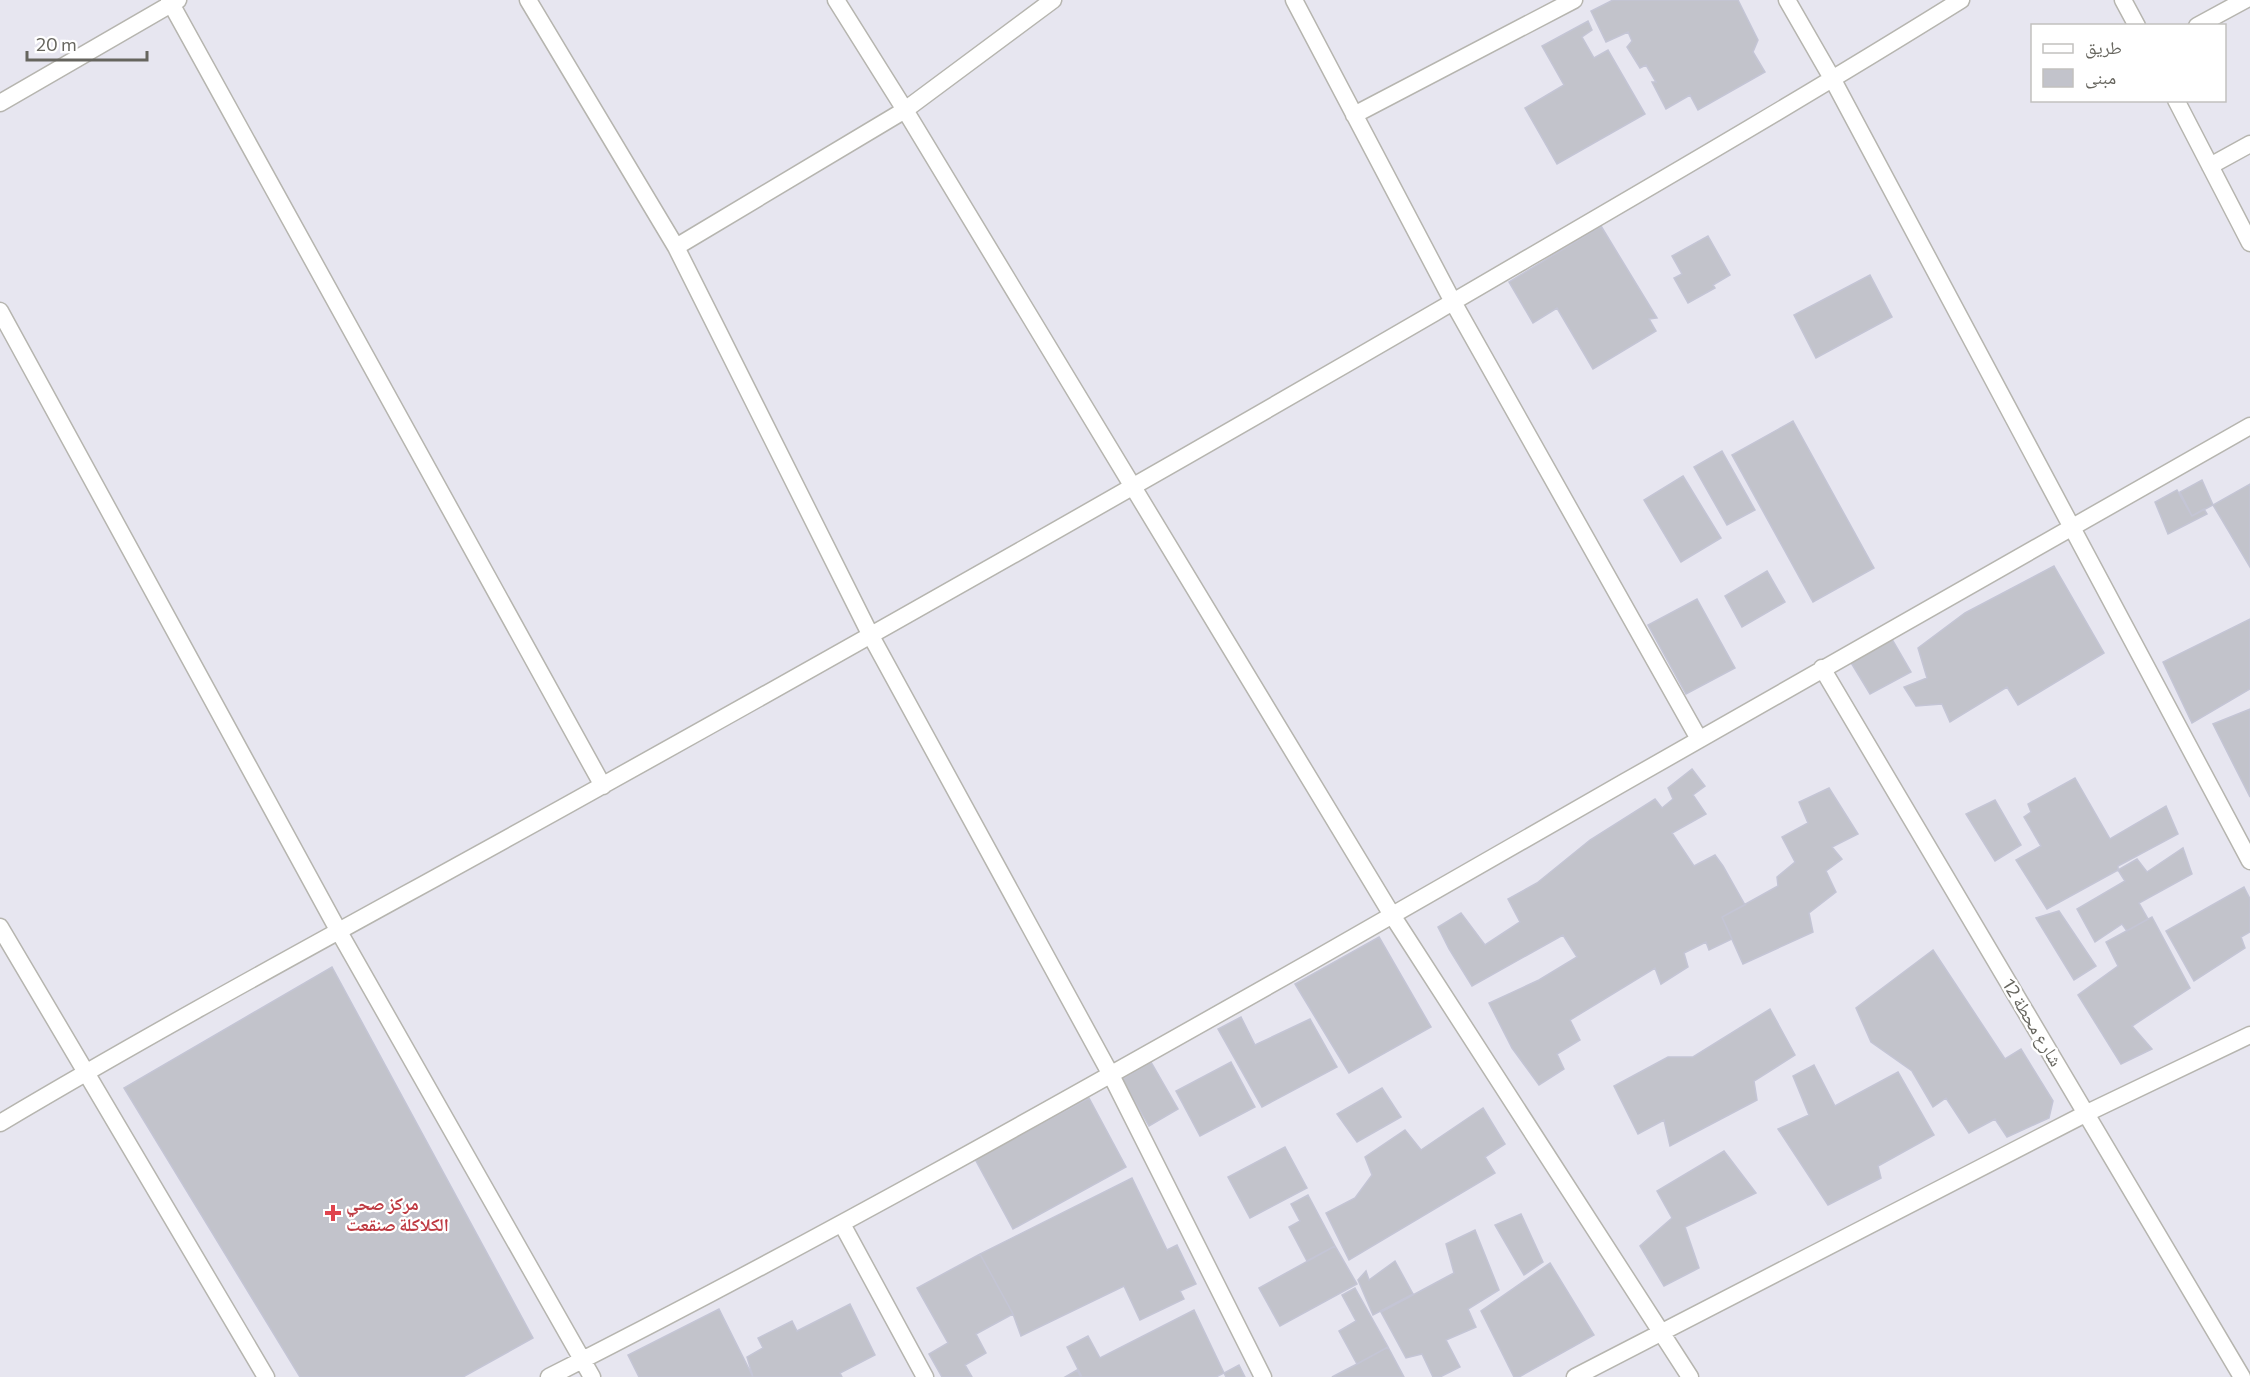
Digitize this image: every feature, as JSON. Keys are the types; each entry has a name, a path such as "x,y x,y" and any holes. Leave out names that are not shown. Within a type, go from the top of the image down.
{"street":[{"path":"528,0 676,247 871,636 1111,1075 1263,1377"},
{"path":"836,0 905,110 1392,915 1690,1377"},
{"path":"676,247 905,110 1053,0"},
{"path":"1294,0 1453,302 1699,739"},
{"path":"1354,115 1574,0"},
{"path":"1787,0 1833,80 2250,861"},
{"path":"0,1123 338,930 603,786 1132,488 1833,80 1961,0"},
{"path":"2123,0 2136,24"},
{"path":"2202,24 2245,0"},
{"path":"0,103 173,1 603,786"},
{"path":"2177,102 2250,243"},
{"path":"2210,166 2250,144"},
{"path":"0,311 338,930 592,1377"},
{"path":"549,1377 842,1224 1111,1075 2250,426"},
{"name":"شارع محطة 12","path":"1822,668 2241,1377"},
{"path":"0,927 266,1377"},
{"path":"1575,1377 2087,1113 2250,1035"},
{"path":"842,1224 925,1377"}],"building":[{"path":"1613,0 1738,0 1758,40 1753,52 1765,72 1698,110 1690,95 1666,109 1652,82 1656,82 1646,65 1640,68 1627,47 1632,41 1628,32 1606,42 1591,11"},
{"path":"1588,21 1592,30 1582,37 1594,58 1608,50 1645,114 1557,164 1525,108 1564,85 1542,46"},
{"path":"1601,226 1657,318 1649,319 1656,331 1593,369 1557,308 1533,323 1509,282"},
{"path":"1708,236 1730,275 1713,285 1715,288 1688,303 1674,278 1682,274 1672,256"},
{"path":"1870,275 1892,317 1816,358 1794,315"},
{"path":"1793,421 1874,568 1813,602 1732,455"},
{"path":"1722,451 1755,510 1727,525 1694,467"},
{"path":"1683,476 1721,538 1681,562 1644,500"},
{"path":"2202,480 2213,505 2192,516 2180,492"},
{"path":"2250,484 2250,567 2213,505"},
{"path":"2177,490 2192,516 2204,509 2207,514 2168,534 2155,502"},
{"path":"2054,566 2104,653 2018,705 2007,687 1950,722 1942,704 1916,706 1904,687 1927,678 1918,648 1965,613"},
{"path":"1767,571 1785,602 1742,627 1725,596"},
{"path":"1697,599 1735,668 1686,694 1648,625"},
{"path":"2250,619 2250,689 2192,723 2163,662"},
{"path":"1892,639 1911,672 1870,694 1850,661"},
{"path":"2250,709 2250,797 2213,724"},
{"path":"1692,769 1705,786 1693,795 1706,814 1672,833 1694,866 1715,855 1723,866 1745,905 1722,917 1732,939 1709,950 1706,942 1684,953 1688,967 1661,984 1655,968 1570,1020 1580,1040 1557,1054 1564,1069 1539,1085 1512,1048 1489,1003 1539,980 1577,957 1563,935 1472,986 1438,927 1461,913 1485,945 1520,922 1508,899 1537,883 1590,840 1655,799 1662,808 1673,799 1668,788"},
{"path":"2075,778 2110,839 2166,806 2178,834 2118,866 2118,870 2047,909 2016,860 2041,846 2024,817 2031,812 2028,804"},
{"path":"1829,788 1858,834 1832,847 1842,859 1826,871 1836,892 1809,913 1813,932 1743,964 1722,917 1778,886 1777,877 1795,862 1782,837 1808,823 1799,802"},
{"path":"1995,800 2021,845 1995,861 1966,814"},
{"path":"2183,848 2192,874 2139,903 2148,919 2127,931 2122,924 2095,942 2077,909 2125,881 2118,870 2137,859 2147,872"},
{"path":"2244,887 2250,899 2250,932 2241,937 2245,948 2194,981 2166,931"},
{"path":"2059,911 2096,966 2074,980 2036,918"},
{"path":"2152,917 2190,988 2132,1026 2152,1049 2121,1064 2078,995 2118,966 2106,942"},
{"path":"1379,937 1431,1027 1349,1073 1295,984"},
{"path":"1933,950 2005,1059 2021,1049 2053,1101 2049,1118 2007,1137 1995,1119 1969,1133 1946,1098 1933,1107 1912,1071 1871,1042 1856,1008"},
{"name":"مركز صحي الكلاكلة صنقعت","path":"332,967 533,1338 463,1377 300,1377 124,1088"},
{"path":"1770,1009 1795,1055 1754,1081 1757,1100 1670,1146 1664,1120 1638,1134 1614,1086 1668,1057 1693,1057"},
{"path":"1241,1017 1255,1045 1310,1019 1337,1067 1262,1107 1218,1029"},
{"path":"1151,1062 1178,1109 1149,1126 1122,1079"},
{"path":"1231,1062 1255,1107 1200,1136 1176,1091"},
{"path":"1814,1065 1835,1106 1898,1072 1934,1135 1878,1166 1881,1178 1828,1205 1778,1129 1809,1115 1793,1076"},
{"path":"1382,1088 1401,1117 1357,1142 1337,1114"},
{"path":"1089,1098 1126,1167 1013,1229 975,1159"},
{"path":"1483,1108 1505,1144 1485,1157 1495,1173 1349,1260 1326,1213 1355,1198 1372,1175 1365,1157 1405,1130 1421,1150"},
{"path":"1285,1147 1307,1188 1250,1218 1228,1177"},
{"path":"1724,1151 1756,1193 1685,1227 1699,1268 1664,1286 1640,1246 1672,1218 1657,1191"},
{"path":"1132,1178 1167,1250 1177,1245 1196,1284 1180,1291 1184,1299 1140,1320 1124,1286 1021,1336 1013,1314 980,1254"},
{"path":"1308,1195 1335,1246 1307,1261 1289,1227 1300,1221 1291,1204"},
{"path":"1521,1214 1543,1262 1524,1275 1495,1225"},
{"path":"1475,1230 1499,1290 1468,1309 1476,1327 1446,1340 1460,1367 1440,1377 1433,1377 1422,1354 1406,1358 1381,1312 1454,1273 1446,1244"},
{"path":"1335,1246 1357,1284 1280,1326 1259,1288"},
{"path":"980,1254 1013,1314 976,1334 986,1353 965,1365 972,1377 942,1377 929,1354 948,1343 917,1288"},
{"path":"1395,1261 1413,1294 1373,1315 1358,1280 1366,1271 1369,1280"},
{"path":"1550,1263 1594,1335 1519,1377 1514,1377 1481,1311"},
{"path":"1355,1288 1388,1347 1357,1364 1339,1331 1356,1321 1342,1295"},
{"path":"850,1304 875,1355 840,1373 842,1377 753,1377 747,1357 763,1348 758,1338 792,1321 797,1331"},
{"path":"719,1309 753,1377 639,1377 628,1355"},
{"path":"1194,1310 1224,1373 1216,1377 1082,1377 1067,1347 1088,1336 1100,1358"},
{"path":"1388,1347 1404,1377 1332,1377 1357,1364"},
{"path":"1239,1365 1245,1377 1226,1377 1224,1373"},
{"path":"1077,1370 1081,1377 1065,1377"}],"place":[{"name":"مركز صحي الكلاكلة صنقعت","path":"333,1213"}]}
